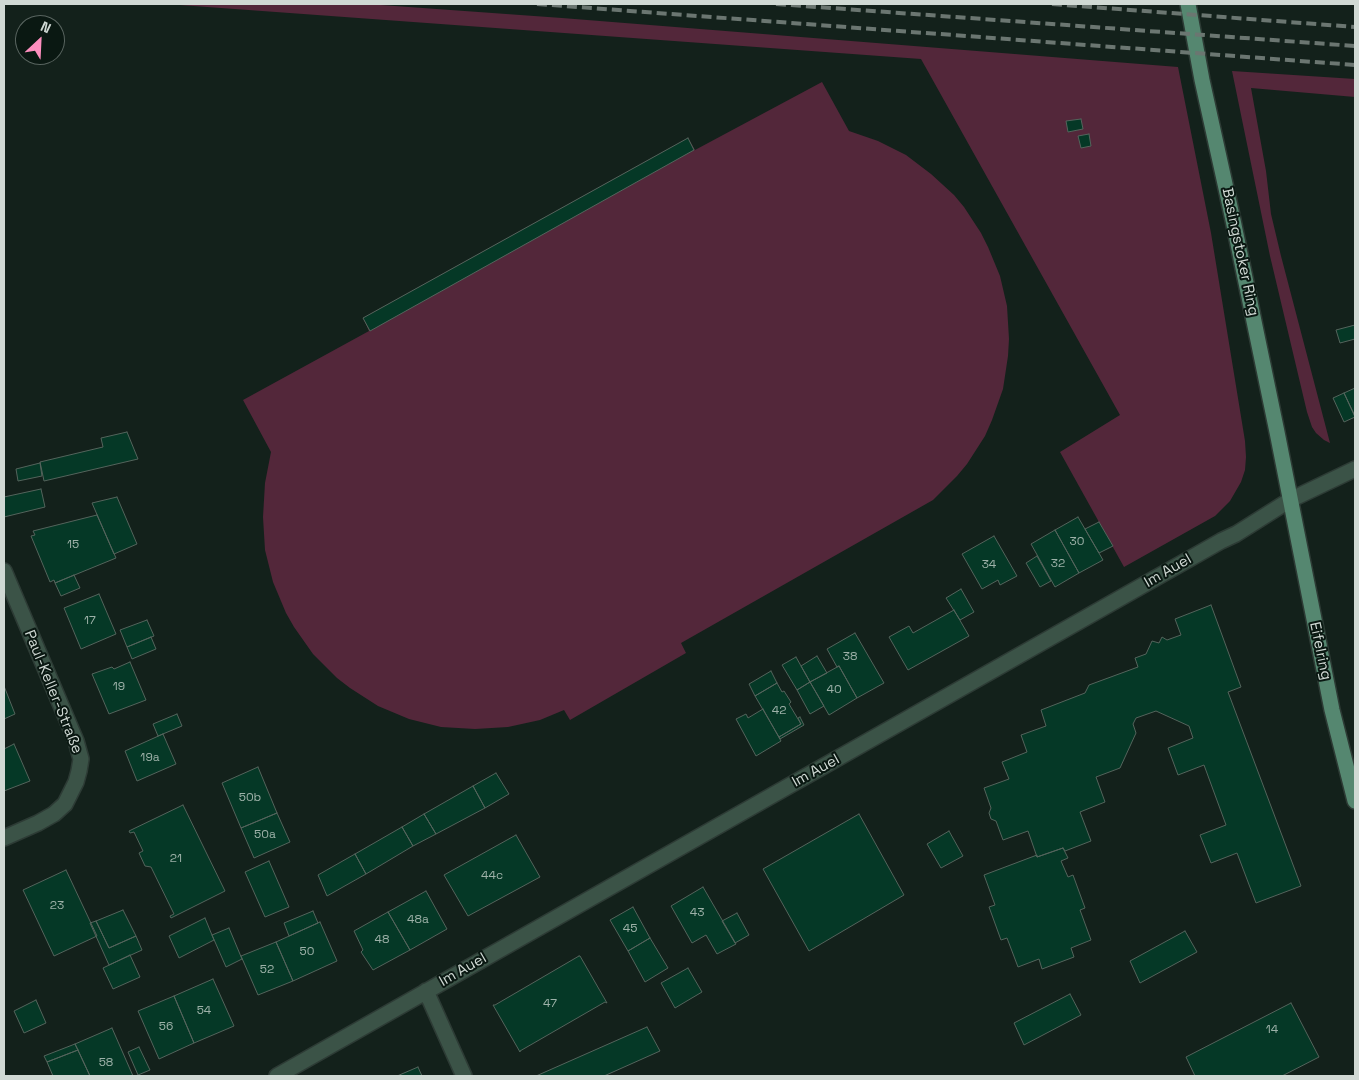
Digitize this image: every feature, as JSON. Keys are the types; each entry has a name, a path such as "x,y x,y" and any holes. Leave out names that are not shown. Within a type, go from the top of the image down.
{"main road":[{"name":"Basingstoker Ring","path":"1188,4 1202,80 1233,220 1290,500"},
{"name":"Eifelring","path":"1290,500 1332,710 1355,801"}],"street":[{"name":"Im Auel","path":"277,1076 1236,534 1290,500 1355,468"},
{"name":"Paul-Keller-Straße","path":"4,571 76,741 80,759 80,771 64,804 54,814 4,838"},
{"path":"426,991 464,1076"}],"shaded area":[{"path":"166,4 367,4 1178,67 1211,233 1245,441 1245,470 1241,482 1230,501 1215,516 1124,567 1060,452 1120,415 921,59"},
{"path":"1232,71 1355,79 1355,97 1251,88 1266,171 1271,214 1330,443 1316,433 1307,412 1270,256"},
{"path":"822,82 849,131 878,141 906,155 954,195 981,233 1000,276 1007,306 1009,339 1003,389 985,436 967,464 933,500 681,643 686,653 570,720 564,710 540,720 508,727 475,729 441,727 409,719 378,706 337,678 313,654 294,627 273,582 265,550 263,517 265,483 271,452 243,400 369,331 363,318 688,138 695,150"}],"building":[{"path":"1081,119 1083,129 1068,132 1066,121"},
{"path":"1089,134 1091,146 1081,148 1078,136"},
{"path":"688,138 694,150 370,331 363,318"},
{"path":"1355,325 1355,339 1340,343 1336,330"},
{"path":"1355,388 1355,416 1344,393"},
{"path":"1344,393 1355,417 1344,422 1333,398"},
{"path":"127,432 138,459 44,481 40,462 103,447 101,438"},
{"path":"40,463 42,476 18,481 16,469"},
{"path":"41,489 45,507 4,517 4,497"},
{"path":"117,497 137,544 114,554 92,503"},
{"path":"97,515 116,558 55,583 54,580 50,582 31,536 35,535 33,531"},
{"path":"1078,517 1103,560 1079,573 1055,530"},
{"path":"1099,522 1113,546 1099,553 1085,529"},
{"path":"1055,530 1079,573 1055,587 1031,544"},
{"path":"994,536 1017,576 1000,585 998,580 982,589 962,554"},
{"path":"1037,556 1051,581 1040,587 1026,563"},
{"path":"74,575 80,588 61,596 55,583"},
{"path":"961,589 974,612 960,620 946,598"},
{"path":"99,594 116,634 81,649 64,608"},
{"path":"1211,605 1241,687 1228,692 1301,886 1256,903 1237,853 1211,863 1200,835 1226,825 1204,765 1178,775 1168,748 1193,738 1189,726 1156,711 1136,718 1133,724 1136,733 1120,768 1096,777 1105,802 1080,812 1091,841 1065,851 1063,848 1037,857 1028,831 1003,840 996,821 991,819 989,813 991,808 984,788 1009,779 1002,762 1027,752 1021,735 1046,726 1041,710 1085,693 1089,685 1138,667 1135,658 1146,654 1152,641 1159,643 1162,637 1167,640 1181,635 1175,619"},
{"path":"954,610 969,636 908,670 889,637 909,626 913,633"},
{"path":"147,620 154,636 127,647 120,630"},
{"path":"855,633 884,683 857,698 827,649"},
{"path":"151,637 156,649 132,659 127,647"},
{"path":"817,656 827,673 810,682 801,666"},
{"path":"796,657 810,682 797,690 782,665"},
{"path":"130,662 146,700 109,714 92,674 112,667 114,669"},
{"path":"839,666 857,698 829,715 810,682"},
{"path":"771,671 777,683 755,696 749,684"},
{"path":"810,682 824,706 810,714 797,690"},
{"path":"777,683 791,702 789,704 801,724 779,737 755,696"},
{"path":"4,686 15,714 4,719"},
{"path":"763,709 781,741 756,756 736,719 746,714 748,718"},
{"path":"177,714 182,726 158,736 153,724"},
{"path":"800,717 804,725 780,739 779,737 801,724 798,718"},
{"path":"163,734 176,764 137,781 125,751"},
{"path":"14,744 30,781 4,791 4,749"},
{"path":"258,767 277,813 241,828 222,783"},
{"path":"496,773 509,794 485,808 473,786"},
{"path":"473,786 485,808 436,834 424,814"},
{"path":"183,805 225,891 171,918 170,916 174,914 151,867 145,866 139,853 143,851 134,832 130,833 129,831"},
{"path":"277,813 290,842 254,858 241,828"},
{"path":"424,814 436,834 413,846 402,827"},
{"path":"859,814 904,895 809,951 763,869"},
{"path":"402,827 413,846 366,874 355,854"},
{"path":"949,831 963,856 941,868 927,844"},
{"path":"516,835 540,877 468,916 444,875"},
{"path":"1063,848 1068,858 1061,861 1068,877 1073,875 1085,908 1080,910 1091,940 1071,948 1074,957 1042,969 1039,959 1018,967 1007,938 1001,940 989,907 995,905 984,875 1037,855 1037,857"},
{"path":"355,854 366,874 327,896 318,875"},
{"path":"269,861 289,907 265,917 245,872"},
{"path":"66,870 97,936 54,956 23,890"},
{"path":"703,887 736,944 717,954 706,935 692,943 671,906"},
{"path":"426,891 447,929 410,950 388,912"},
{"path":"633,907 650,938 628,951 610,920"},
{"path":"123,910 136,936 109,948 96,921"},
{"path":"313,911 318,923 289,936 284,923"},
{"path":"388,912 410,950 373,970 361,952 363,950 354,931"},
{"path":"737,913 749,935 735,943 722,921"},
{"path":"205,918 214,940 179,958 169,936"},
{"path":"96,921 109,948 136,936 142,950 109,965 90,923"},
{"path":"320,922 337,961 293,981 276,942"},
{"path":"229,928 242,959 226,967 212,935"},
{"path":"1185,931 1197,952 1140,983 1130,961"},
{"path":"650,938 668,968 645,982 628,951"},
{"path":"276,942 293,981 258,995 241,956"},
{"path":"130,955 140,977 113,989 103,968"},
{"path":"579,956 607,1003 605,1002 520,1052 493,1005"},
{"path":"688,968 702,992 675,1008 661,983"},
{"path":"213,979 234,1026 194,1043 174,996"},
{"path":"1070,994 1081,1015 1024,1045 1014,1023"},
{"path":"174,996 194,1043 159,1059 138,1011"},
{"path":"36,1000 46,1023 24,1033 14,1011"},
{"path":"1291,1003 1319,1057 1282,1076 1195,1076 1186,1057"},
{"path":"647,1027 660,1051 604,1076 536,1076"},
{"path":"112,1028 133,1076 90,1076 75,1044"},
{"path":"75,1044 78,1050 47,1062 44,1056"},
{"path":"139,1047 150,1070 138,1075 128,1052"},
{"path":"78,1050 90,1076 53,1076 47,1062"},
{"path":"418,1067 422,1076 397,1076"}],"railway":[{"path":"537,4 1355,65"},
{"path":"776,4 1355,46"},
{"path":"1052,4 1355,27"}]}
